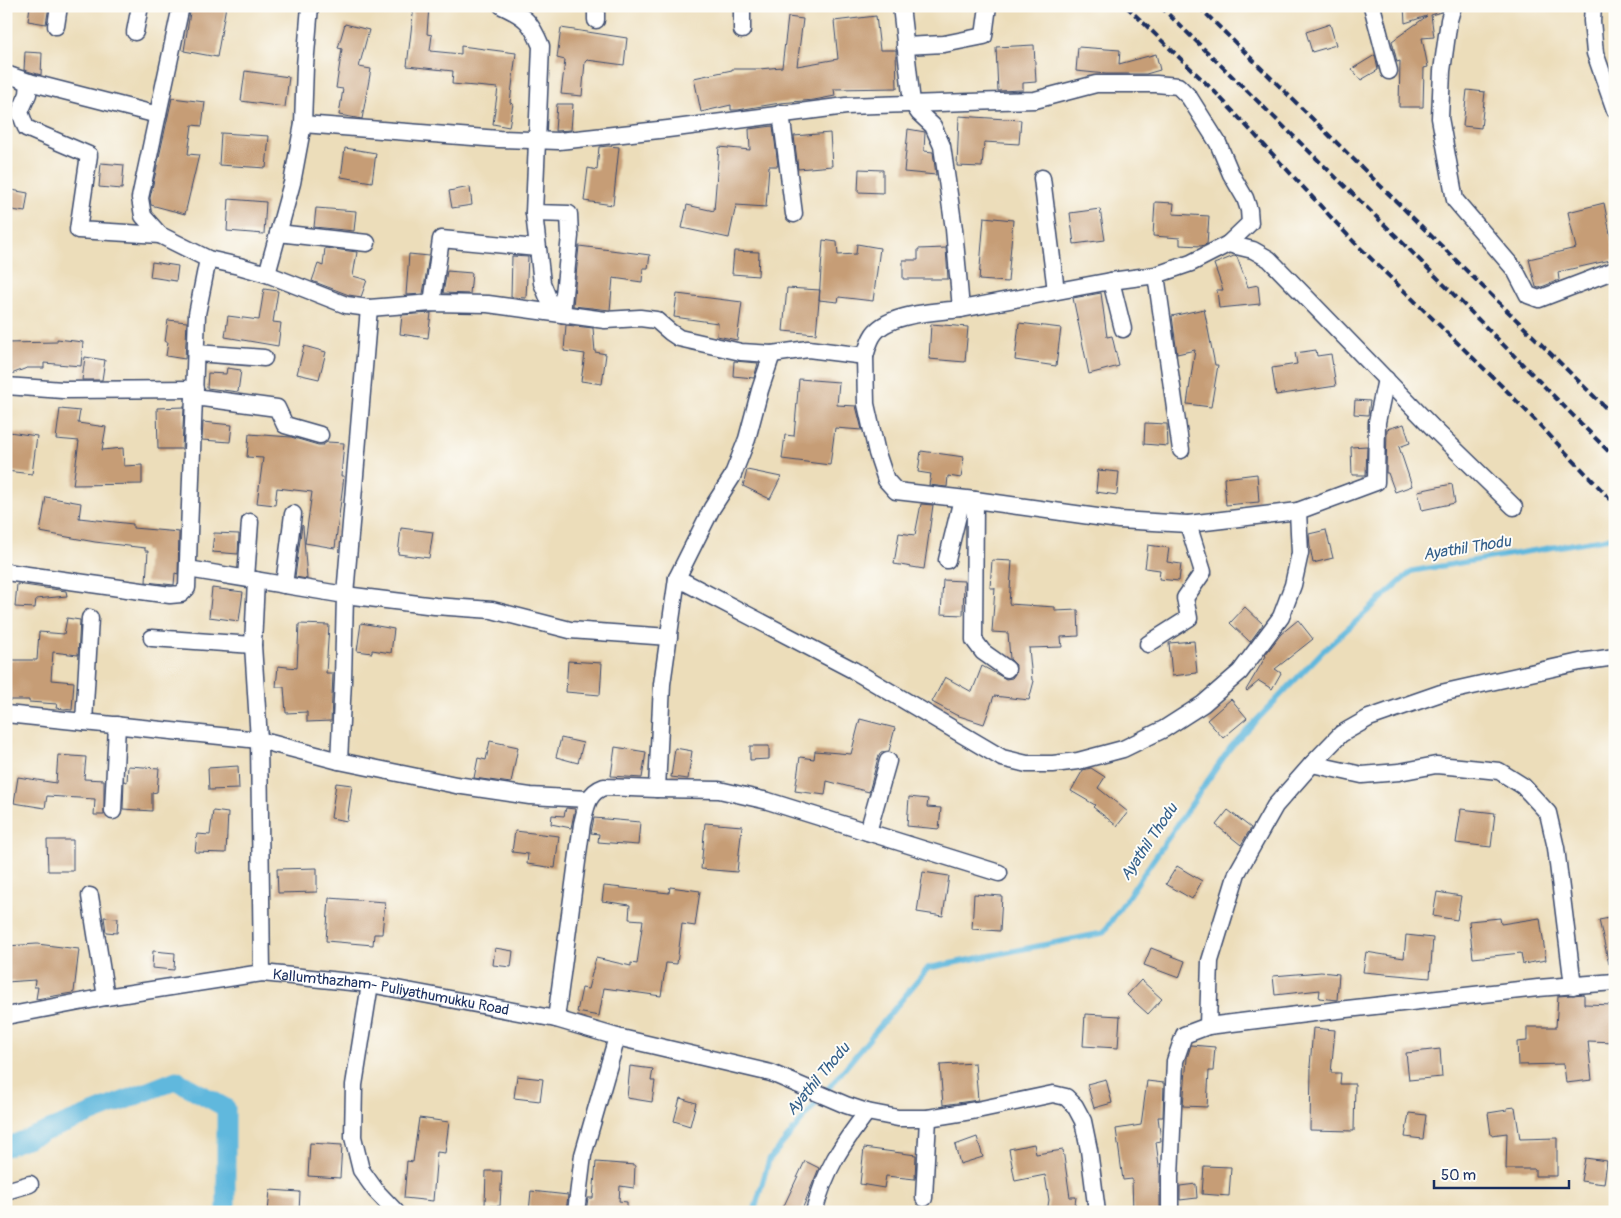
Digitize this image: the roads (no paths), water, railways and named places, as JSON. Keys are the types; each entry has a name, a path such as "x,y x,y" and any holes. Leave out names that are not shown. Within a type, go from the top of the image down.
{"street":[{"path":"56,26 59,6"},
{"path":"135,32 140,6"},
{"path":"181,6 140,198 143,216 160,235 208,259 267,274 346,305 369,308 432,302 488,304 605,320 640,318 656,320 679,338 741,352 772,354 808,349 866,356"},
{"path":"267,274 292,183 303,124 310,6"},
{"path":"502,6 521,14 534,29 541,46 534,213 542,283 551,306 562,314"},
{"path":"742,6 742,30"},
{"path":"901,6 912,103 919,113 933,126 942,146 954,229 961,310"},
{"path":"905,46 944,44 984,36 988,6"},
{"path":"1372,6 1389,71"},
{"path":"1454,6 1449,20 1443,62 1440,118 1455,200 1515,270 1528,295 1539,299 1615,270"},
{"path":"1593,6 1592,21 1595,53 1615,110"},
{"path":"6,74 158,115"},
{"path":"30,82 28,94 20,112 26,128 89,155 78,230 160,235"},
{"path":"303,124 490,139 559,142 846,106 1035,100 1096,84 1178,86 1189,97 1218,143 1249,210 1250,222 1228,244 1190,263 1156,275 1111,281 961,310 919,314 893,320 881,327 872,335 866,356 866,404 877,453 886,480 896,491 1119,520 1188,524 1298,511 1376,482 1377,422 1386,379"},
{"path":"781,113 794,214"},
{"path":"1042,178 1056,291"},
{"path":"534,213 569,214 570,236 562,314"},
{"path":"278,234 367,243"},
{"path":"432,302 441,239 537,248"},
{"path":"1228,244 1253,250 1269,259 1514,507"},
{"path":"6,572 170,595 181,594 187,588 197,314 208,259"},
{"path":"1156,275 1182,450"},
{"path":"1111,281 1123,329"},
{"path":"339,761 345,595 369,308"},
{"path":"196,353 264,358"},
{"path":"657,790 662,684 677,578 712,508 735,469 747,439 772,354"},
{"path":"6,386 63,390 195,393 278,408 285,426 320,435"},
{"path":"947,560 968,499"},
{"path":"968,499 974,640 983,652 1007,669"},
{"path":"677,578 853,670 1002,758 1027,764 1053,764 1078,761 1123,750 1164,729 1203,704 1240,672 1281,617 1293,584 1300,553 1298,511"},
{"path":"284,586 293,514"},
{"path":"250,522 253,645 258,740 262,973"},
{"path":"1148,644 1189,618 1185,598 1203,572 1188,524"},
{"path":"188,569 345,595 435,606 492,610 570,630 668,637"},
{"path":"84,722 90,618"},
{"path":"152,638 253,645"},
{"path":"1208,1026 1210,962 1237,873 1275,806 1341,734 1369,718 1441,693 1580,662 1615,657"},
{"path":"6,714 258,740 339,761 474,788 530,796 588,799"},
{"path":"113,812 117,725"},
{"path":"868,832 888,761"},
{"path":"1312,764 1362,775 1399,772 1436,765 1499,771 1523,786 1548,813 1556,848 1573,986"},
{"path":"556,1019 582,824 588,799 596,790 604,787 657,790 719,790 768,801 999,873"},
{"path":"90,896 106,997"},
{"name":"Kallumthazham- Puliyathumukku Road","path":"6,1016 106,997 262,973 370,984 556,1019 617,1037 772,1073 867,1112"},
{"path":"1170,1212 1175,1061 1184,1035 1208,1026 1338,1010 1615,982"},
{"path":"370,984 354,1085 353,1137 360,1170 376,1191 396,1212"},
{"path":"576,1212 583,1155 617,1037"},
{"path":"814,1212 820,1187 836,1155 867,1112 898,1118 928,1118 1053,1094 1066,1097 1075,1106 1083,1121 1097,1212"},
{"path":"924,1198 928,1118"},
{"path":"6,1191 30,1184"}],"waterway":[{"name":"Ayathil Thodu","path":"754,1212 769,1160 928,968 1103,933 1230,748 1322,652 1412,571 1615,537"},
{"path":"6,1147 176,1080 226,1108 226,1212"}],"railway":[{"path":"1126,6 1216,93 1353,241 1511,395 1615,504"},
{"path":"1160,6 1396,236 1615,458"},
{"path":"1198,6 1615,417"}]}
